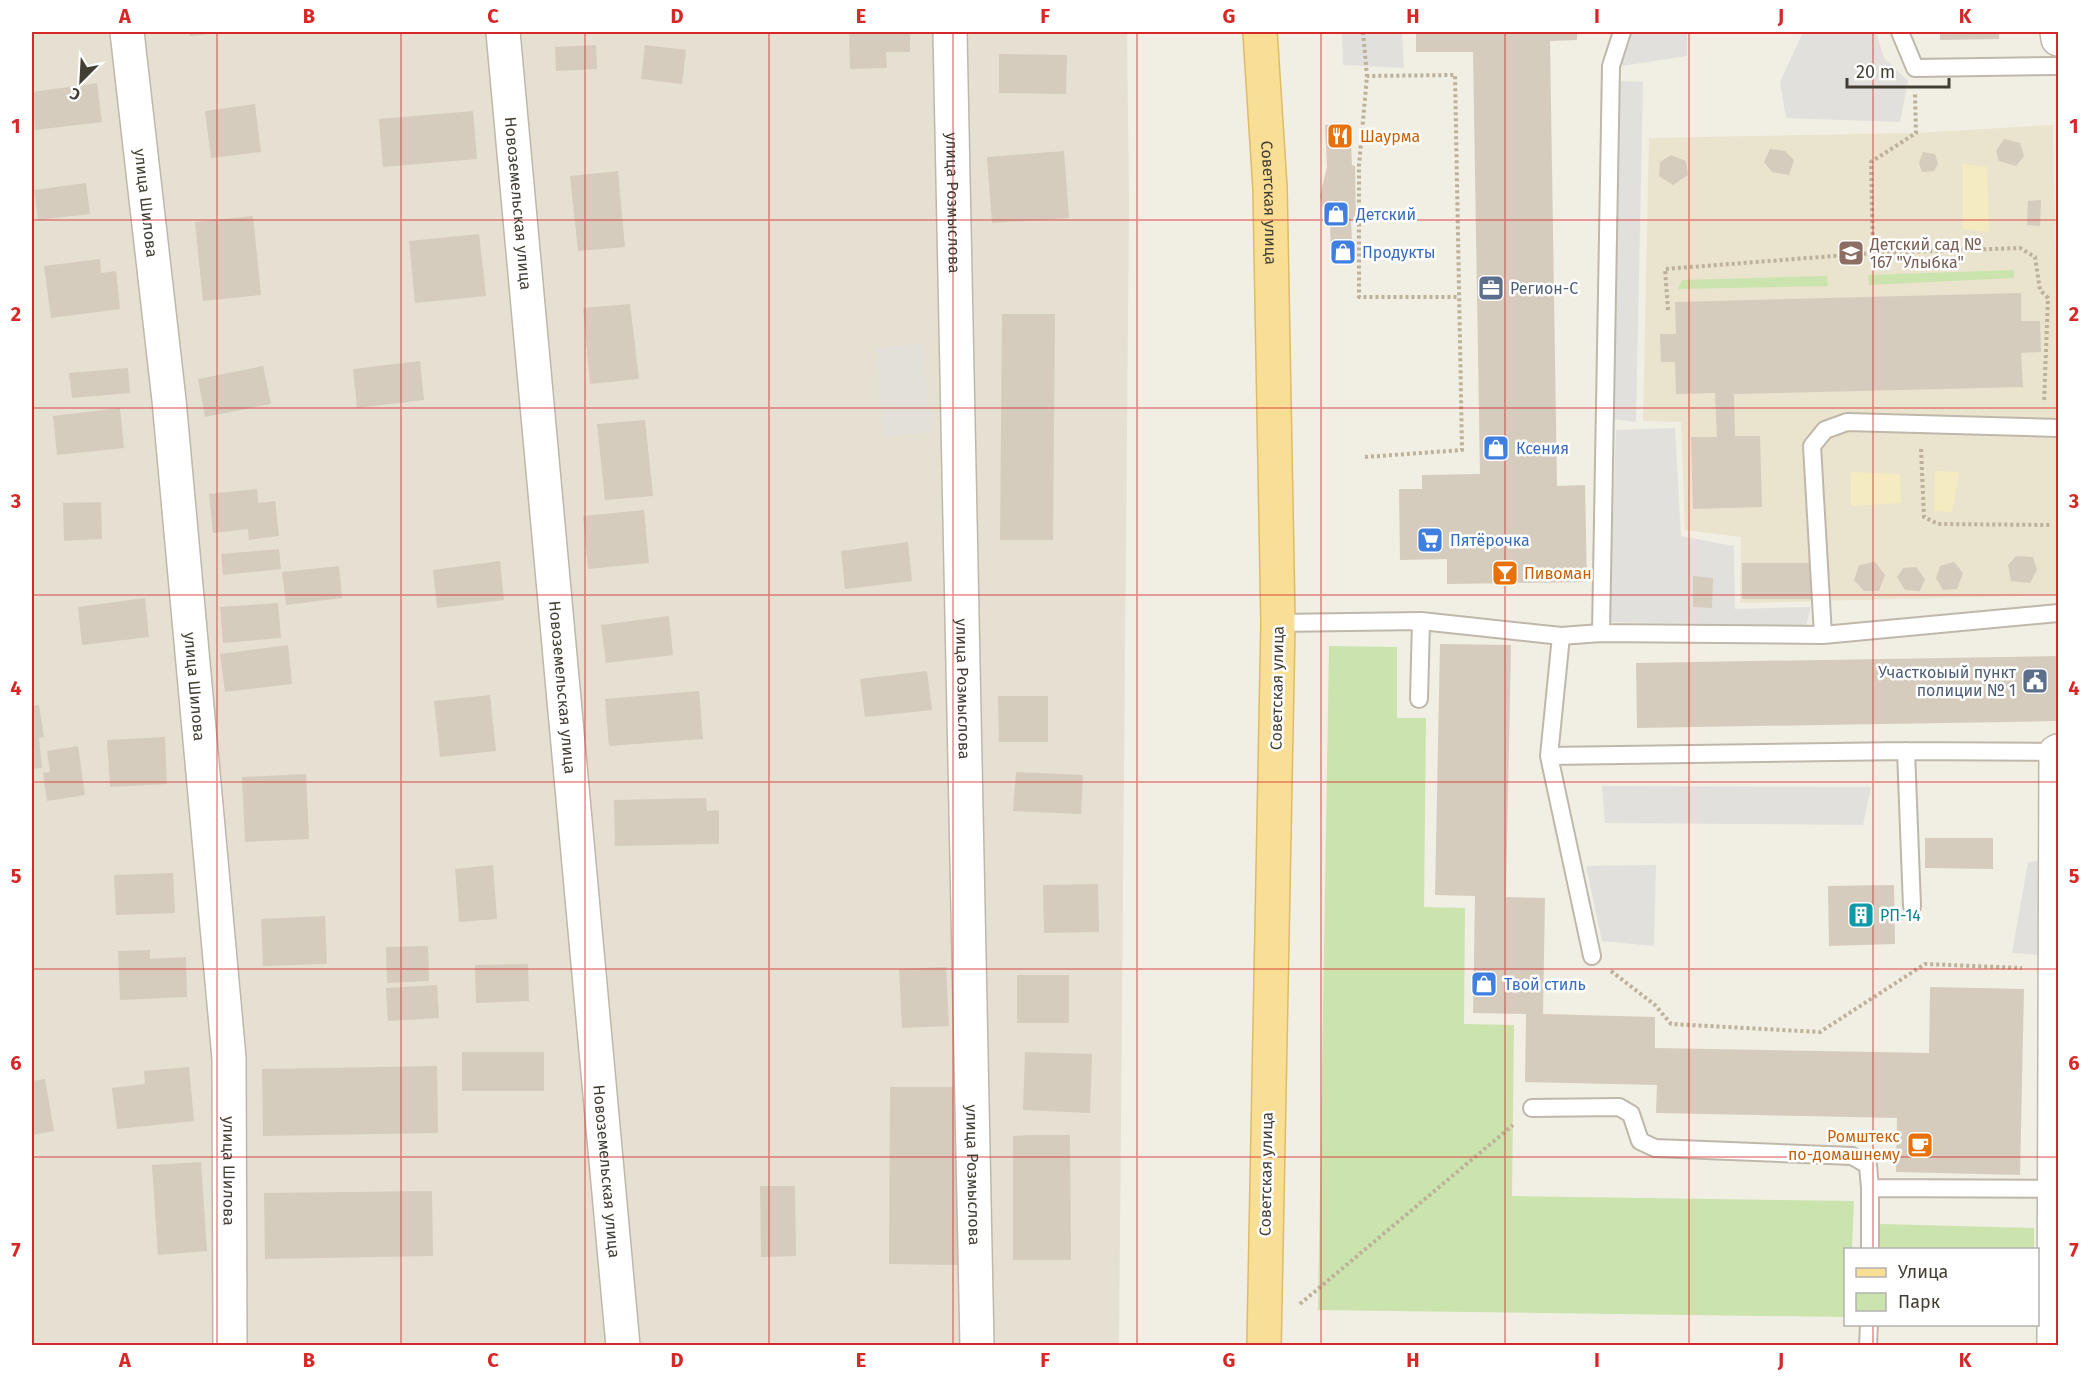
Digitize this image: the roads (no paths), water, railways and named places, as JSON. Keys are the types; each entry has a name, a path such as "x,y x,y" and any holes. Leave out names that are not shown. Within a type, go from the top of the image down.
{"main road":[{"name":"Советская улица","path":"1260,32 1270,188 1278,623 1264,1346"}],"street":[{"name":"улица Шилова","path":"127,32 169,400 230,1058 230,1346"},
{"name":"Новоземельская улица","path":"502,32 623,1346"},
{"name":"улица Розмыслова","path":"950,32 978,1346"},
{"path":"2057,32 2058,39"},
{"path":"2054,1346 2057,752"}],"lane":[{"path":"1601,633 1611,66 1622,32"},
{"path":"1900,32 1915,68 2058,66"},
{"path":"1823,635 1812,446 1825,430 1846,422 2050,428"},
{"path":"1278,623 1421,621 1561,636 1601,633 1823,635 2058,613"},
{"path":"1419,699 1421,621"},
{"path":"1561,636 1549,756 1592,956"},
{"path":"1549,756 1906,751 2057,752"},
{"path":"1906,751 1912,906"},
{"path":"1533,1108 1619,1107 1631,1114 1640,1141 1655,1148 1852,1156 1868,1166 1870,1248"},
{"path":"1870,1188 2056,1189"},
{"path":"1868,1346 1869,1326"}],"place":[{"name":"Шаурма","path":"1340,136"},
{"name":"Детский","path":"1336,214"},
{"name":"Продукты","path":"1343,252"},
{"name":"Детский сад № 167 \"Улыбка\"","path":"1851,253"},
{"name":"Регион-С","path":"1491,288"},
{"name":"Ксения","path":"1496,448"},
{"name":"Пятёрочка","path":"1430,540"},
{"name":"Пивоман","path":"1505,573"},
{"name":"Участкоыый пункт полиции № 1","path":"2035,681"},
{"name":"РП-14","path":"1861,915"},
{"name":"Твой стиль","path":"1484,984"},
{"name":"Ромштекс по-домашнему","path":"1920,1145"}]}
